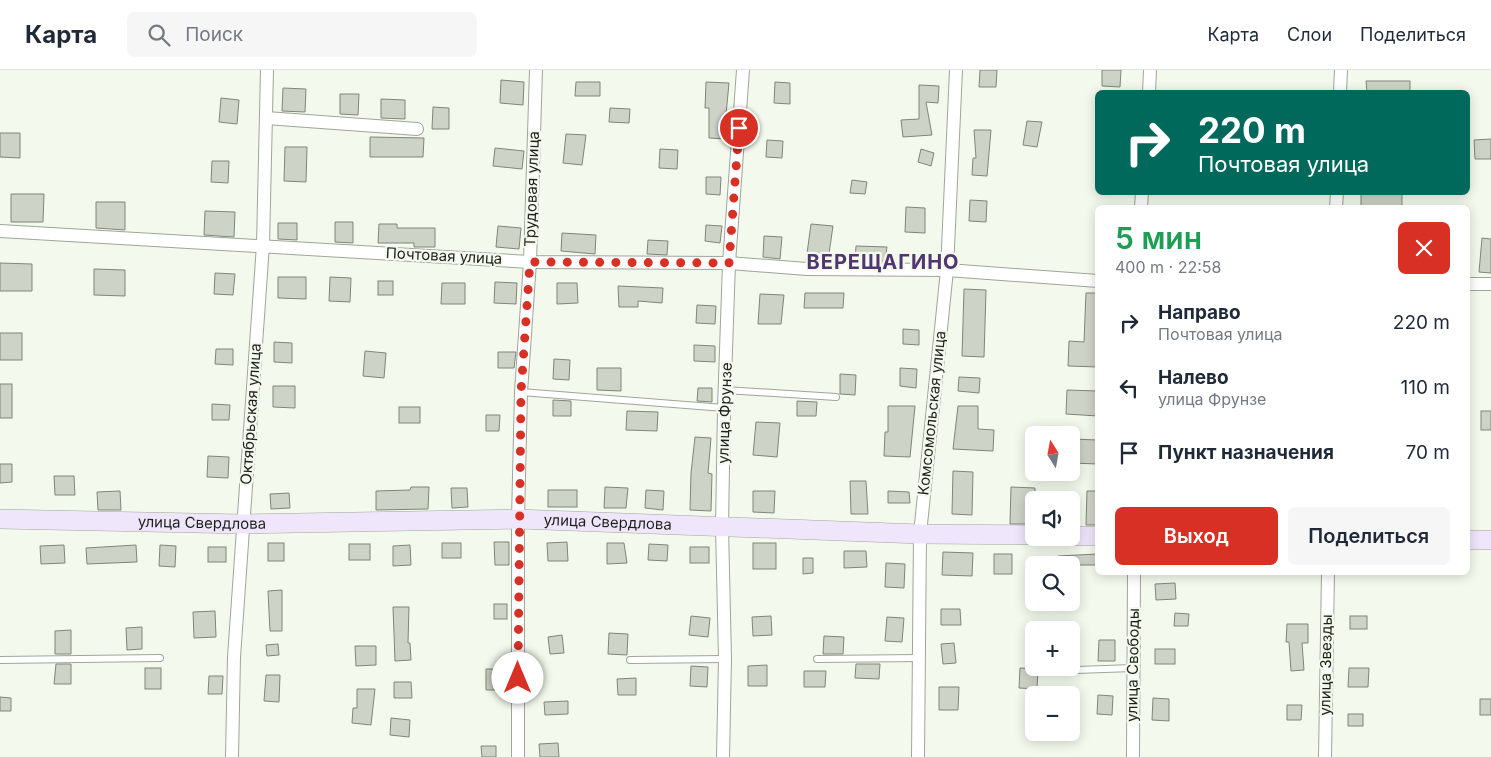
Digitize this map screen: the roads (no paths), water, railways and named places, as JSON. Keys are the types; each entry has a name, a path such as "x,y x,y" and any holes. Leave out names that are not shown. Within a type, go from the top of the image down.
{"street":[{"name":"Октябрьская улица","path":"232,757 234,657 263,246 267,70"},
{"name":"Трудовая улица","path":"518,757 518,518 521,392 530,262 536,70"},
{"name":"улица Фрунзе","path":"723,757 726,659 722,527 724,408 729,263 744,70"},
{"name":"Комсомольская улица","path":"918,757 920,534 946,270 956,70"},
{"path":"1149,90 1150,70"},
{"path":"1340,90 1341,70"},
{"path":"266,118 417,129"},
{"name":"Почтовая улица","path":"0,231 530,262 729,263 807,269 946,270 1095,281"},
{"path":"1470,284 1491,284"},
{"name":"улица Свердлова","path":"0,519 244,524 518,518 920,534 1025,535"},
{"path":"1080,536 1095,536"},
{"path":"1470,540 1491,540"},
{"name":"улица Свободы","path":"1132,757 1134,575"},
{"name":"улица Звезды","path":"1324,757 1328,575"}],"lane":[{"path":"725,390 836,397"},
{"path":"521,392 724,408"},
{"path":"0,660 160,658"},
{"path":"817,659 920,658"},
{"path":"630,660 726,659"},
{"path":"1080,670 1133,668"}],"district":[{"name":"ВЕРЕЩАГИНО","path":"883,262"}]}
